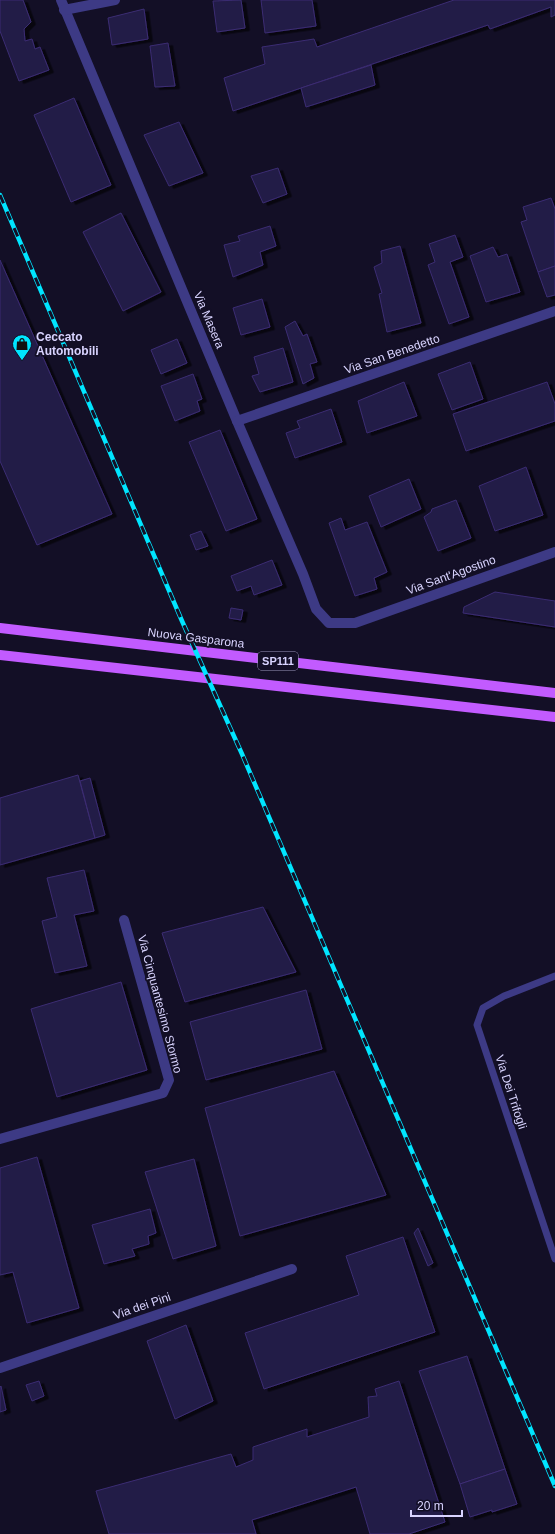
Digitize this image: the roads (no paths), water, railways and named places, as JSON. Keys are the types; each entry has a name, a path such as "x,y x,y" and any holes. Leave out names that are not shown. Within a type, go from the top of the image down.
{"main road":[{"name":"Nuova Gasparona","path":"0,628 555,693"},
{"name":"SP111","path":"0,655 555,717"}],"street":[{"name":"Via Masera","path":"61,0 316,609 329,623 355,623"},
{"path":"64,10 115,0"},
{"name":"Via San Benedetto","path":"237,421 555,311"},
{"name":"Via Sant'Agostino","path":"355,623 555,552"},
{"name":"Via Cinquantesimo Stormo","path":"0,1139 163,1093 169,1080 124,920"},
{"name":"Via dei Pini","path":"0,1368 292,1269"}],"lane":[{"name":"Via Dei Trifogli","path":"555,976 504,996 483,1008 477,1025 555,1259"}],"railway":[{"path":"0,195 182,621 242,754 555,1486"}],"place":[{"name":"Ceccato Automobili","path":"22,361"}]}
